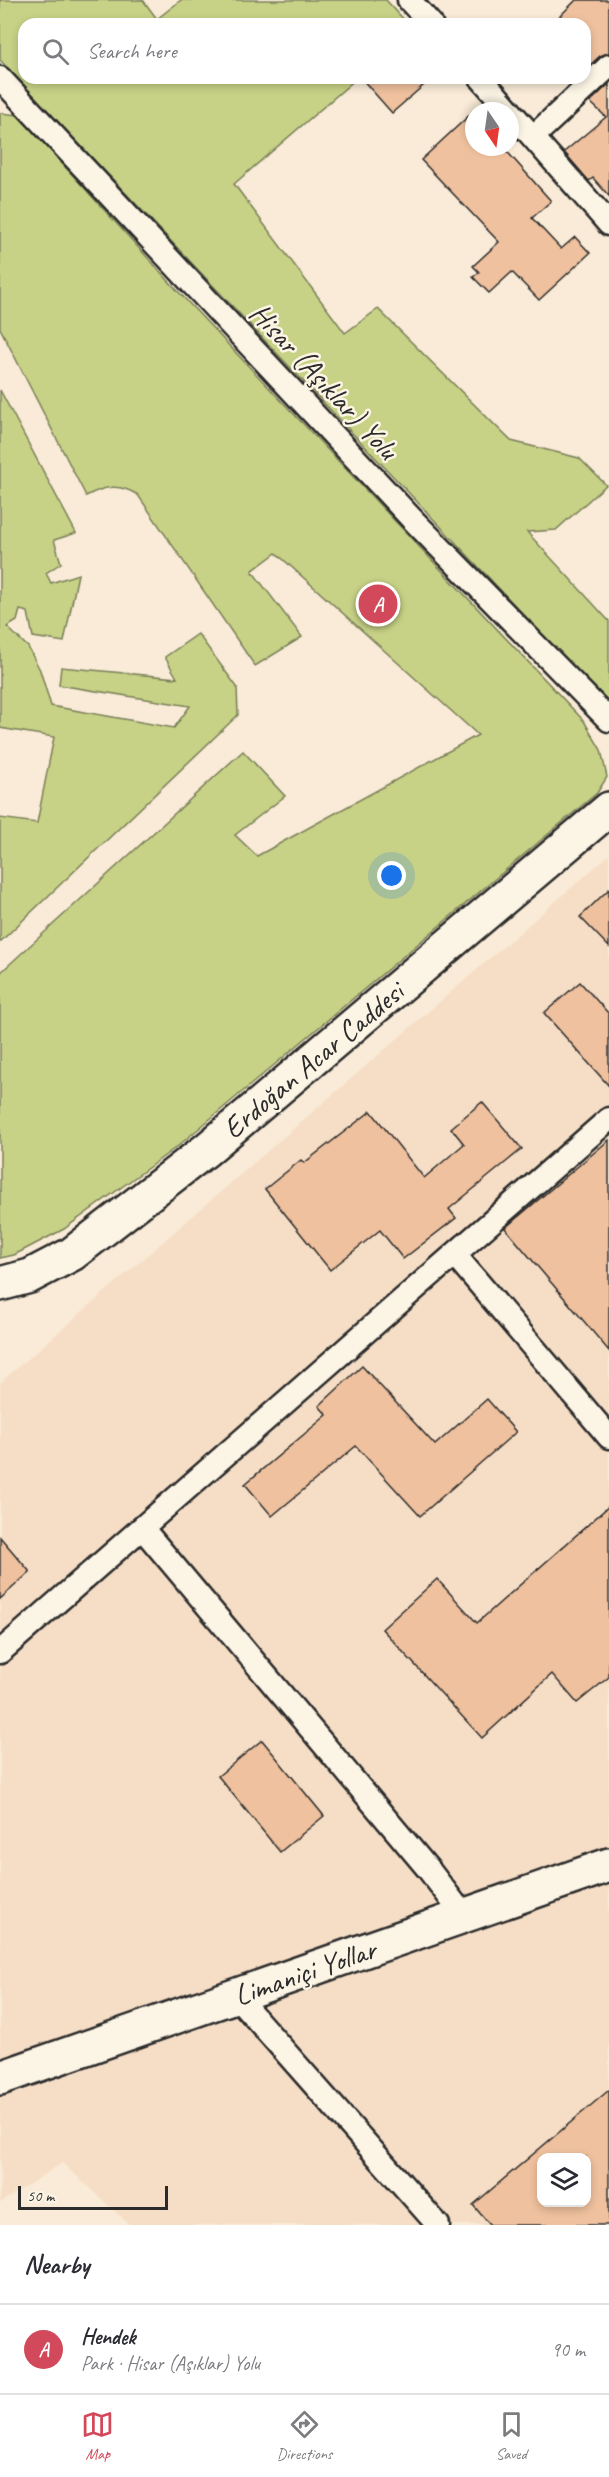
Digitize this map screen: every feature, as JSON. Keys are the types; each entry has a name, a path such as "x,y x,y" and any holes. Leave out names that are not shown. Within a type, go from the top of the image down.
{"main road":[{"name":"Erdoğan Acar Caddesi","path":"0,1284 30,1276 72,1254 189,1164 609,809"},
{"name":"Limaniçi Yollar","path":"0,2078 609,1865"}],"street":[{"path":"409,0 426,18"},
{"path":"591,83 609,66"},
{"name":"Hisar (Aşıklar) Yolu","path":"0,78 412,519 609,720"},
{"path":"486,84 609,224"},
{"path":"534,136 590,84"},
{"path":"0,1652 609,1119"},
{"path":"455,1255 609,1437"},
{"path":"143,1529 429,1869 464,1916"},
{"path":"236,1996 438,2225"}],"shaded area":[{"path":"609,855 609,2225 130,2225 62,2163 0,2203 0,1383"}],"green space":[{"path":"0,0 143,0 156,18 18,18 18,79 0,60"},
{"path":"181,0 386,0 402,18 158,18"},
{"path":"23,84 350,84 234,184 345,333 378,309 511,441 579,458 606,485 556,530 527,532 609,621 609,705"},
{"path":"0,113 18,115 186,300 584,721 601,750 607,777 597,793 178,1146 64,1229 14,1255 0,1258 0,973 243,751 285,796 235,835 257,856 478,735 276,553 252,571 302,637 255,666 138,495 125,489 112,487 86,496 0,328"},
{"path":"0,390 76,533 54,540 61,563 46,573 51,583 78,574 64,642 33,637 28,612 20,610 17,621 7,627 28,647 40,670 51,706 174,728 190,706 59,685 61,667 177,678 165,657 198,634 237,687 238,715 0,942 0,818 37,823 54,737 0,728"}],"building":[{"path":"576,0 609,0 609,53 600,56 591,64 591,18 558,18"},
{"path":"366,84 425,84 392,113"},
{"path":"609,84 609,196 593,178 589,181 564,152 606,117 590,102"},
{"path":"465,119 465,156 511,156 551,201 532,218 561,249 575,237 590,253 539,300 512,272 489,293 473,277 479,272 473,266 499,242 421,160"},
{"path":"609,889 609,947 580,917"},
{"path":"580,982 609,1014 609,1086 544,1013"},
{"path":"482,1102 522,1149 449,1209 456,1218 403,1259 380,1230 330,1270 265,1189 301,1160 304,1163 371,1111 424,1178 464,1144 451,1128"},
{"path":"609,1140 609,1351 505,1228"},
{"path":"362,1366 435,1445 487,1399 516,1432 420,1516 356,1446 272,1516 245,1484 327,1415 319,1406"},
{"path":"609,1506 609,1677 577,1703 552,1674 482,1738 382,1629 437,1579 477,1623"},
{"path":"0,1537 30,1572 0,1599"},
{"path":"262,1740 324,1816 280,1852 218,1776"},
{"path":"609,2090 609,2225 490,2225 473,2205"}],"place":[{"name":"Hendek","path":"378,604"}]}
